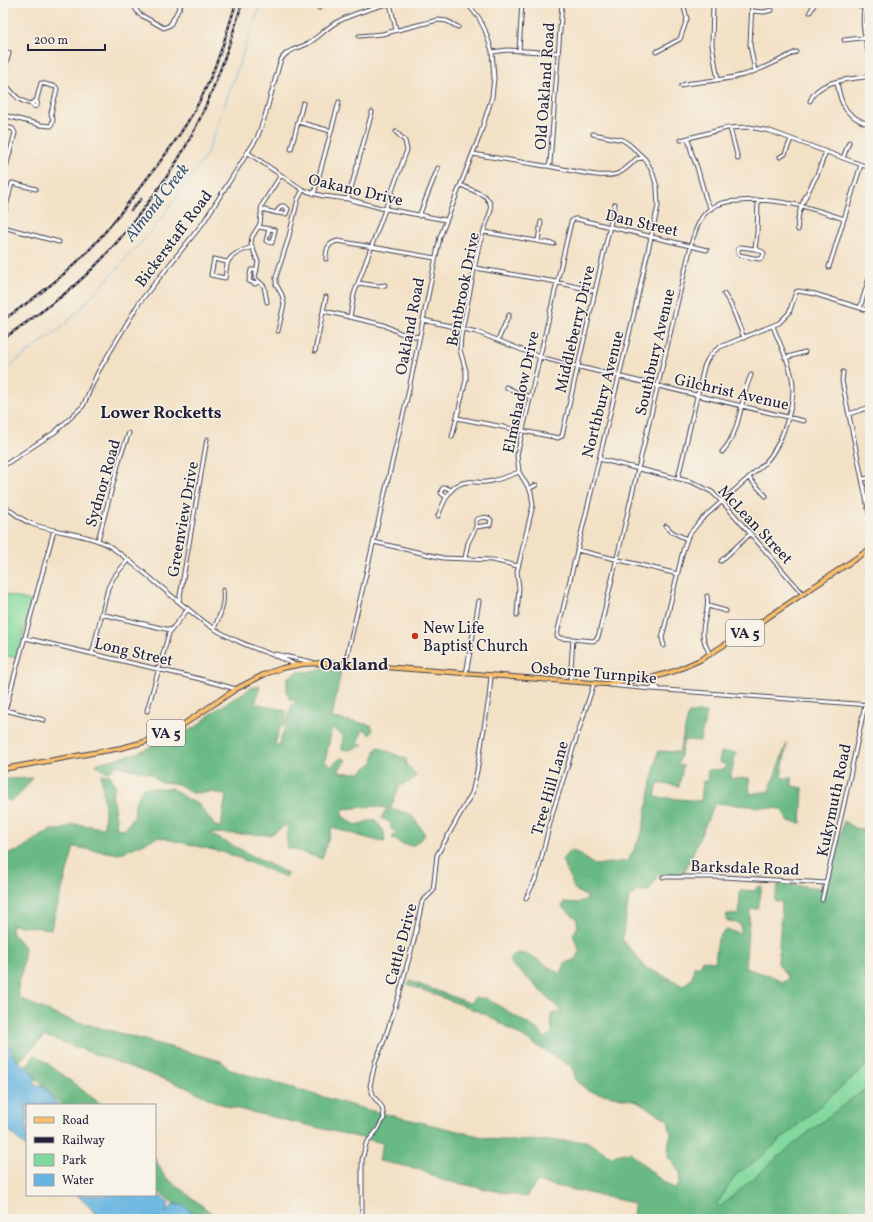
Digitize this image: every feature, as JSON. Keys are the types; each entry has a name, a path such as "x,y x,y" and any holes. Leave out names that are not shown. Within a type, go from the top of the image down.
{"main road":[{"name":"VA 5","path":"605,684 633,682 651,678 682,669 710,655 870,549"},
{"name":"VA 5","path":"3,770 113,750 144,742 181,726 256,678 285,667 316,663"},
{"name":"Osborne Turnpike","path":"316,663 605,684"}],"street":[{"path":"132,3 139,14 164,28 170,25 182,3"},
{"path":"319,8 321,3"},
{"path":"390,3 396,30"},
{"name":"Bickerstaff Road","path":"3,466 55,432 83,406 96,376 139,303 203,223 262,127 280,62 285,54 311,41 330,26 356,13 390,3"},
{"name":"Oakland Road","path":"345,664 408,394 440,237 473,154 492,97 494,78 492,52 485,30 479,18 467,3"},
{"path":"519,51 522,3"},
{"name":"Old Oakland Road","path":"473,154 535,165 548,166 551,161 562,3"},
{"path":"656,52 680,39 687,19 682,3"},
{"path":"713,3 712,45 718,80"},
{"path":"752,3 750,45 755,71"},
{"path":"810,12 815,3"},
{"path":"849,3 864,8"},
{"path":"866,3 864,8 864,24 868,37 870,61"},
{"path":"752,11 764,12 772,10"},
{"path":"359,36 377,34 438,20 458,27"},
{"path":"844,40 868,37"},
{"path":"492,52 507,50 559,53"},
{"path":"681,86 685,84 739,76 755,71 796,52"},
{"path":"3,75 9,53"},
{"path":"810,101 813,93 827,85 870,76"},
{"path":"3,82 21,102 34,103 41,83 56,87 58,90 51,113 53,120 51,126 41,125 3,115"},
{"path":"837,82 840,100 848,112 856,119 870,125"},
{"path":"314,194 339,102"},
{"path":"291,149 303,104"},
{"path":"348,199 372,112"},
{"path":"298,122 331,131"},
{"path":"3,126 13,129 15,133 6,167 3,170"},
{"path":"681,140 730,128 749,126 770,131 870,168"},
{"path":"730,128 738,159"},
{"path":"350,317 354,294 407,150 405,141 396,132"},
{"name":"Northbury Avenue","path":"573,639 560,638 558,636 577,550 652,237 657,215 658,198 652,171 645,159 623,140 593,134"},
{"path":"688,138 710,209 723,203 758,200 784,202 844,219"},
{"path":"780,158 785,154 791,139"},
{"path":"843,158 849,142"},
{"name":"Oakano Drive","path":"247,152 302,190 314,194 348,199 419,216 446,220"},
{"path":"798,230 797,223 806,195 826,152"},
{"path":"548,166 607,176 624,170 638,158 645,159"},
{"path":"829,267 861,165"},
{"path":"419,216 438,168"},
{"path":"267,302 264,286 255,278 257,259 252,247 252,237 259,227 263,202 281,175"},
{"path":"3,218 12,183 36,189"},
{"name":"Bentbrook Drive","path":"452,437 466,377 460,350 463,328 479,245 491,213 490,203 486,198 481,194 461,185"},
{"path":"278,330 284,304 282,295 276,284 276,277 288,240 298,199 302,190"},
{"path":"3,194 9,196"},
{"path":"754,249 757,233 758,200"},
{"name":"Middleberry Drive","path":"523,431 554,438 562,435 615,204"},
{"path":"261,209 276,212"},
{"name":"Southbury Avenue","path":"573,639 591,641 597,639 599,634 691,246 697,226 710,209"},
{"name":"Dan Street","path":"572,220 577,219 707,250"},
{"name":"Elmshadow Drive","path":"517,615 518,566 532,512 532,498 529,488 519,472 517,455 572,220"},
{"path":"538,241 541,222"},
{"path":"3,227 59,242"},
{"path":"259,227 275,230 272,243 266,241 268,229"},
{"path":"484,232 554,244"},
{"path":"326,259 328,247 331,243 337,241 435,258"},
{"path":"227,262 214,259 211,275 225,278 227,262 237,254 252,247"},
{"path":"741,248 754,249 764,254 762,258 759,259 739,255 738,252 738,249 741,248"},
{"path":"475,268 595,290"},
{"path":"256,270 251,270 249,280 255,284 258,282"},
{"path":"860,308 870,275"},
{"path":"358,283 379,286 385,285"},
{"path":"678,478 704,367 709,357 714,352 720,347 779,323 786,316 796,292 798,291 804,291 870,311"},
{"path":"724,294 731,305 744,338"},
{"path":"315,351 326,297"},
{"path":"324,311 384,325 400,333 419,337"},
{"path":"498,340 509,315"},
{"name":"Gilchrist Avenue","path":"423,320 477,332 540,357 804,421"},
{"path":"664,646 662,638 687,539 698,523 765,463 774,453 783,435 793,393 793,383 791,372 772,326"},
{"path":"785,358 805,352"},
{"path":"843,372 842,381 870,518"},
{"path":"722,452 735,431 751,375"},
{"path":"506,386 518,393 531,397"},
{"path":"849,414 870,406"},
{"path":"457,418 523,431"},
{"name":"Sydnor Road","path":"98,540 128,433"},
{"name":"Greenview Drive","path":"179,602 208,439"},
{"name":"McLean Street","path":"599,459 678,478 703,486 716,495 803,594"},
{"path":"438,516 446,497 451,490 459,484 466,482 484,483 519,472"},
{"path":"749,478 766,496"},
{"path":"862,479 870,478"},
{"path":"529,488 536,485"},
{"path":"446,497 442,493 442,489 445,486 451,490"},
{"path":"3,505 28,522 54,530 98,540 108,545 214,628 242,643 295,665"},
{"path":"465,558 468,542 476,527 475,522 477,519 487,518 491,520 490,525 476,527"},
{"path":"666,526 672,532 687,539"},
{"path":"3,718 54,530"},
{"path":"721,561 750,534"},
{"path":"374,542 443,558 492,560 518,566"},
{"path":"577,550 678,574"},
{"path":"92,654 110,581 128,560"},
{"path":"214,628 224,600 223,590"},
{"path":"707,596 708,606 703,635 710,655"},
{"path":"466,674 479,601"},
{"path":"708,606 726,611"},
{"path":"147,711 166,639 170,630 188,609"},
{"path":"102,614 170,630"},
{"name":"Long Street","path":"25,638 200,679 236,690"},
{"path":"570,682 573,639"},
{"path":"268,653 316,663"},
{"path":"282,659 285,662 285,667"},
{"name":"Cattle Drive","path":"362,1219 362,1160 366,1144 378,1129 384,1118 382,1107 374,1098 370,1086 373,1071 399,995 414,940 422,902 433,891 437,857 472,793 489,698 491,676"},
{"path":"651,678 654,687 662,689"},
{"path":"633,682 633,688"},
{"name":"Tree Hill Lane","path":"526,898 537,876 553,811 594,683"},
{"name":"Osborne Turnpike","path":"605,684 633,688 870,705"},
{"name":"Kukymuth Road","path":"822,900 865,705"},
{"path":"5,710 44,720"},
{"name":"Barksdale Road","path":"663,877 724,877 826,883"}],"green space":[{"path":"3,594 32,601 17,658 3,655"},
{"path":"321,668 341,670 332,718 371,725 373,730 370,735 364,729 357,742 364,745 349,750 342,749 343,735 332,728 325,762 331,766 341,758 346,760 338,771 343,773 360,773 373,762 375,751 378,747 406,759 407,766 417,775 410,782 400,785 390,809 411,814 425,835 413,846 402,844 392,838 396,832 391,829 391,823 381,818 387,808 373,806 343,809 342,816 356,825 375,819 384,832 385,842 332,828 322,859 286,847 288,824 270,835 208,833 287,873 286,877 226,853 158,837 119,854 74,847 51,929 11,925 13,934 25,948 22,972 18,982 19,998 61,1017 221,1061 231,1070 364,1109 496,1140 586,1141 611,1156 630,1152 657,1177 675,1189 679,1184 680,1172 668,1157 671,1134 668,1120 637,1101 588,1091 576,1080 572,1067 485,1014 407,984 410,981 470,1003 474,998 486,998 538,1030 545,1038 552,1033 551,1014 562,1012 532,982 513,966 509,960 511,956 518,953 530,955 560,974 566,963 575,959 580,952 573,935 578,926 576,918 562,907 564,902 578,903 589,898 575,890 562,860 570,850 580,854 595,865 627,861 642,832 658,751 679,752 689,713 707,713 700,741 684,740 678,765 683,766 679,786 658,783 655,797 701,801 703,781 707,782 708,770 725,769 726,765 719,762 721,752 736,753 730,779 749,778 750,794 769,791 787,743 781,777 788,779 792,776 792,786 803,788 801,823 787,821 782,809 715,803 683,875 658,875 649,891 637,891 629,898 622,939 646,968 675,981 682,986 692,979 694,966 701,966 702,960 715,962 718,938 725,930 741,933 740,924 726,920 727,914 739,915 740,890 755,891 757,887 762,886 758,909 750,909 745,968 774,977 781,982 786,981 788,978 778,963 782,903 774,900 779,883 827,889 844,821 854,828 864,829 870,812 870,1062 756,1161 737,1173 717,1204 720,1207 812,1129 870,1086 870,1219 633,1219 634,1203 537,1182 526,1197 441,1180 420,1169 379,1161 383,1143 230,1107 216,1102 188,1088 45,1036 19,1061 15,1057 8,1044 3,1040 3,855 18,851 51,830 61,830 74,824 104,828 105,810 101,774 110,775 115,785 112,797 115,806 114,813 117,818 116,828 125,829 134,816 135,804 142,788 171,788 188,800 197,802 215,826 221,827 226,795 213,792 191,793 176,784 159,782 151,774 116,765 109,772 100,769 96,765 98,763 134,754 196,727 214,711 251,688 260,686 255,705 259,704 286,711 285,722 279,730 275,745 279,745 292,705 296,702 296,700 290,700 287,693 287,678 297,672 317,671"},
{"path":"33,778 18,796 10,801 3,798 3,779"},
{"path":"35,1054 101,1104 60,1104 26,1067"},
{"path":"870,1062 870,1086 793,1145 720,1208 717,1204 737,1173 756,1161"},
{"path":"156,1160 164,1176 219,1219 200,1219 195,1213 172,1202 156,1190"}],"water":[{"path":"3,1040 9,1045 15,1058 31,1071 36,1078 34,1085 42,1085 57,1104 26,1104 26,1147 3,1125"},
{"path":"156,1194 169,1202 166,1213 174,1204 177,1204 190,1210 193,1215 196,1214 202,1219 102,1219 78,1196 156,1196"}],"waterway":[{"name":"Almond Creek","path":"3,371 65,325 152,231 207,154 261,3"}],"railway":[{"path":"3,320 48,287 80,259 113,222 164,156 186,125 204,92 226,37 236,3"},
{"path":"3,339 58,299 93,268 123,235 164,182 182,154 212,93 242,3"},
{"path":"131,210 141,199"}],"place":[{"name":"New Life Baptist Church","path":"415,636"}],"district":[{"name":"Lower Rocketts","path":"161,412"},
{"name":"Oakland","path":"354,664"}]}
